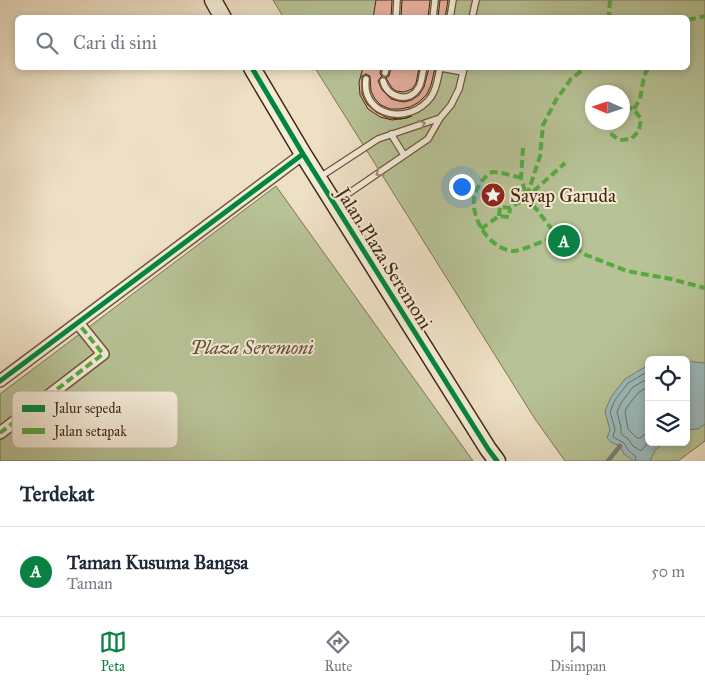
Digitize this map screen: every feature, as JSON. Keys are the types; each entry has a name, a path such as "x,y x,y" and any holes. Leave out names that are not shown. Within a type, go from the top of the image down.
{"street":[{"path":"213,0 222,15"},
{"name":"Jalan Plaza Seremoni","path":"253,70 302,154 497,461"},
{"path":"0,382 302,154"},
{"path":"55,391 103,354 78,323"},
{"path":"0,433 12,424"}],"lane":[{"path":"396,15 397,0"},
{"path":"433,15 435,0"},
{"path":"450,15 453,0"},
{"path":"473,15 476,0"},
{"path":"383,81 384,88 389,94 399,98 411,96 419,87 423,70"},
{"path":"366,79 366,93 372,103 379,109 392,114 404,115 416,111 433,95 440,70"},
{"path":"333,203 428,139 440,118 451,106 459,90 463,70"},
{"path":"317,178 378,139 440,118"},
{"path":"391,134 404,155"}],"green space":[{"path":"273,0 705,0 705,441 678,461 565,461 535,419 316,70 690,70 690,15 282,15"},
{"name":"Plaza Seremoni","path":"276,186 473,461 0,461 0,394"}],"water":[{"path":"690,361 705,363 705,424 698,429 690,430"},
{"path":"645,367 645,446 660,446 655,450 650,461 634,461 624,454 620,446 607,438 610,430 605,411 611,397 625,379"}],"building":[{"path":"376,0 392,0 391,15 374,15"},
{"path":"402,0 430,0 428,15 401,15"},
{"path":"440,0 448,0 446,15 438,15"},
{"path":"362,70 381,70 380,74 382,76 378,81 382,90 391,99 404,102 412,100 419,95 424,87 428,70 435,70 427,94 410,107 400,109 390,109 381,105 371,91 370,76 366,74 362,76 362,94 367,104 376,112 388,118 400,119 392,120 380,117 368,109 360,95 359,82"},
{"path":"390,70 419,70 416,83 412,89 404,92 396,91 392,88 386,78 389,76"}],"waterway":[{"path":"608,461 620,446"}],"marked path":[{"path":"610,0 610,15"},
{"path":"690,20 705,16"},
{"path":"527,196 540,156 543,125 556,100 571,79 582,70"},
{"path":"634,109 640,99 644,76 647,70"},
{"path":"609,130 610,133 619,140 631,139 639,131 641,119 634,109 630,108"},
{"path":"523,148 521,178 527,197 557,236 586,255 627,271 671,279 705,288"},
{"path":"499,216 500,207 510,208 527,197 565,163"},
{"path":"521,178 504,173 492,172 489,174 477,189 475,196 474,206 479,224 497,245 514,251 557,236"},
{"path":"481,229 499,216 509,217 510,208"},
{"path":"55,391 103,354 78,323"},
{"path":"0,433 12,424"}],"cycle path":[{"path":"253,70 303,154 497,461"},
{"path":"0,381 303,154"}],"place":[{"name":"Sayap Garuda","path":"493,195"},
{"name":"Taman Kusuma Bangsa","path":"564,241"}]}
